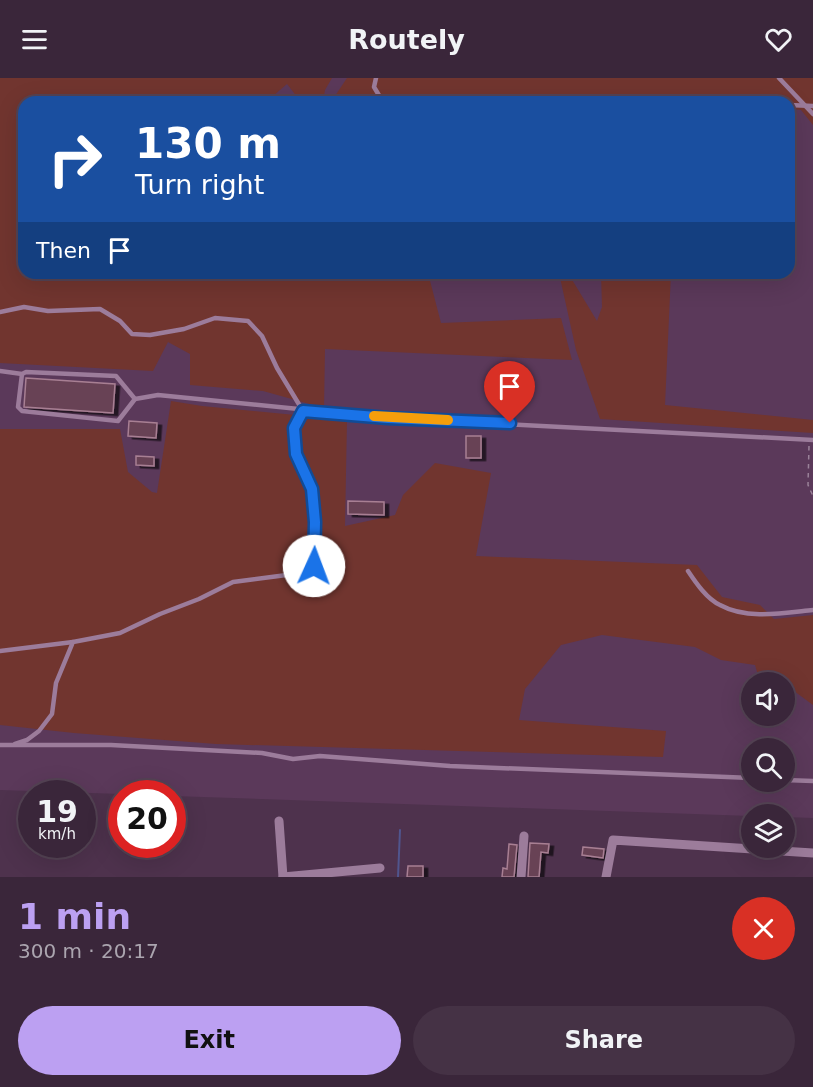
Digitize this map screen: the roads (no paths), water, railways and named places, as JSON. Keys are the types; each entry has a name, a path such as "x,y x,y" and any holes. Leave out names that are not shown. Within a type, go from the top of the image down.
{"street":[{"path":"279,821 283,877 380,868"},
{"path":"521,877 524,836"},
{"path":"606,877 613,840 813,853"}],"lane":[{"path":"376,78 374,87 379,96"},
{"path":"779,78 813,114"},
{"path":"795,105 813,106"},
{"path":"0,312 24,307 48,311 78,308 100,309 120,321 132,334 150,335 184,329 215,318 248,321 262,336 277,368 303,411"},
{"path":"0,371 22,374 26,372 116,376 135,399"},
{"path":"22,374 18,407 22,411 118,421 135,399 158,395 388,418 811,440"},
{"path":"0,651 73,642 120,633 160,614 200,599 233,582 302,573 314,566 315,522 312,489 296,454 294,428 303,411"},
{"path":"688,571 698,585 719,605 747,614 813,610"},
{"path":"10,746 27,740 39,731 52,714 56,683 73,642"},
{"path":"0,745 111,745 262,753 293,759 320,756 450,766 741,778"},
{"path":"795,780 813,781"}],"waterway":[{"path":"398,877 400,830"}]}
